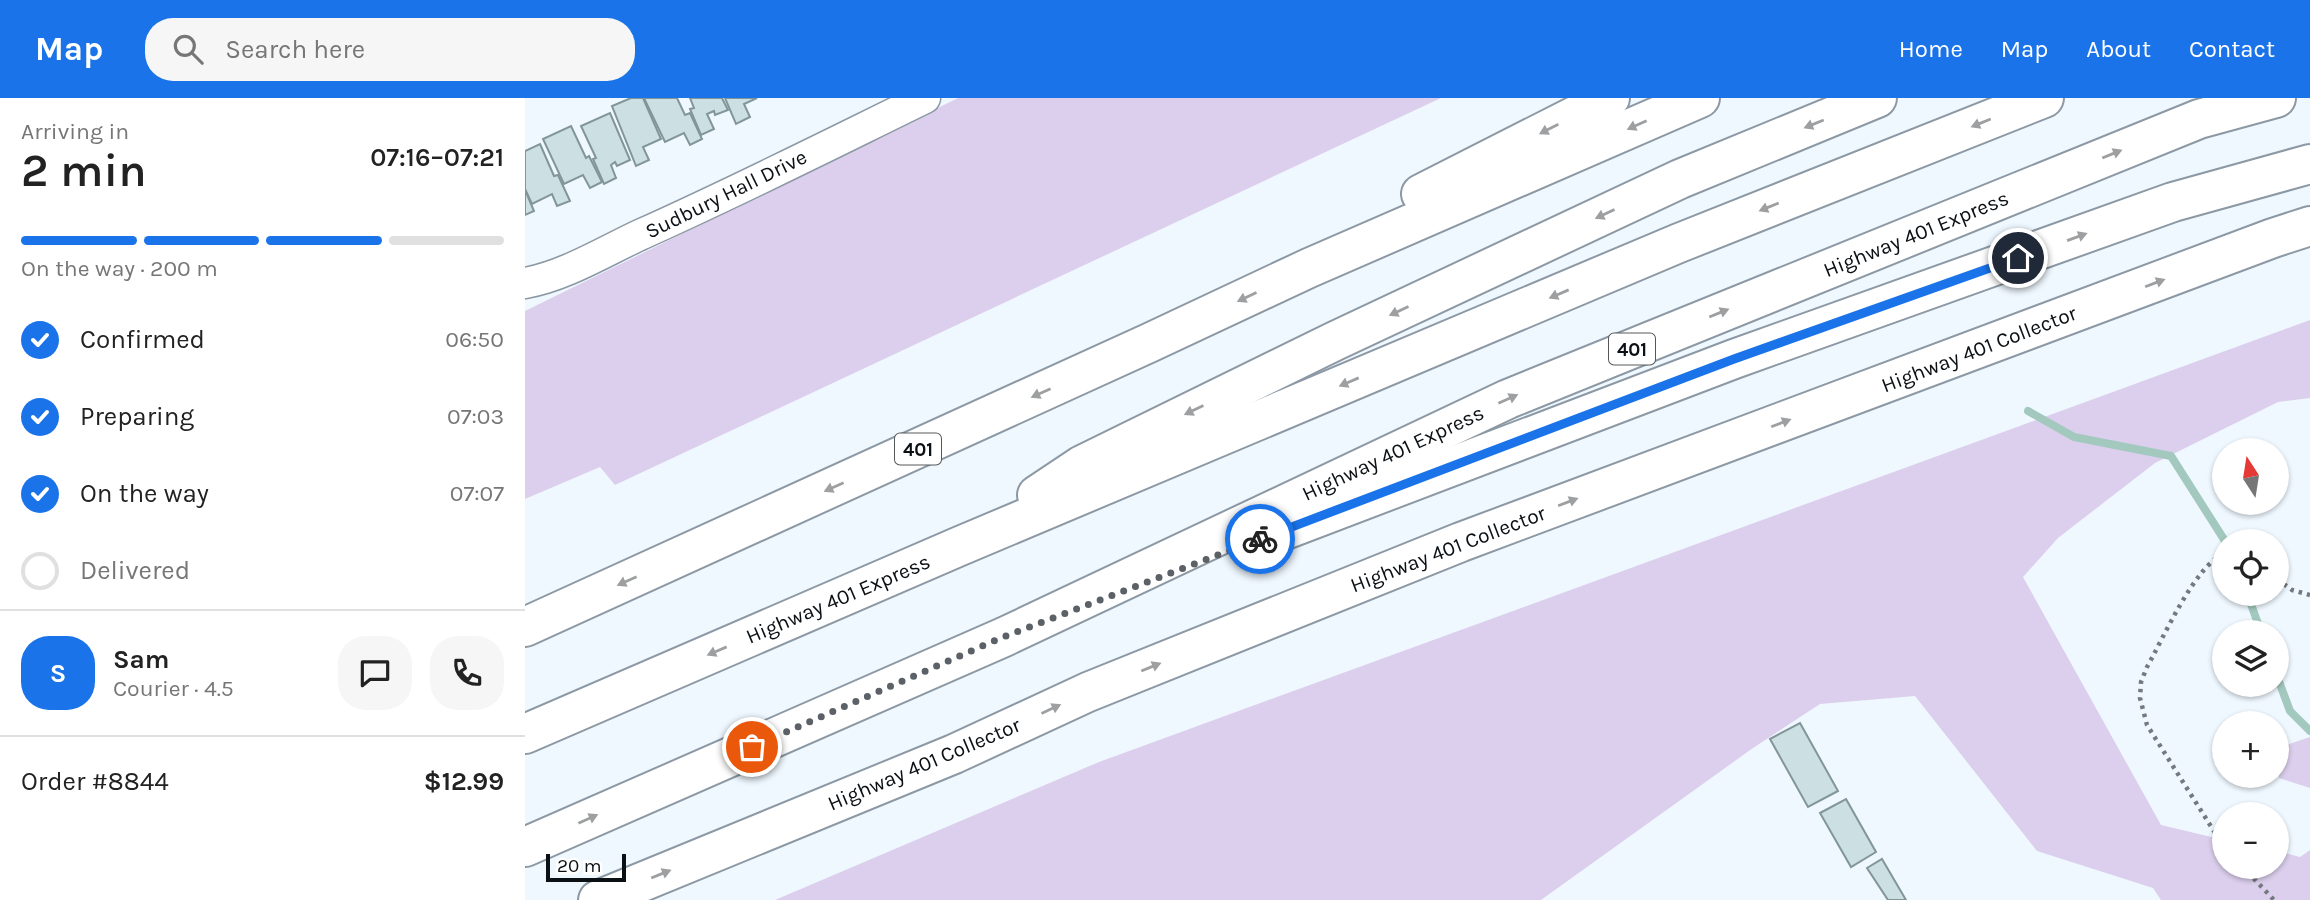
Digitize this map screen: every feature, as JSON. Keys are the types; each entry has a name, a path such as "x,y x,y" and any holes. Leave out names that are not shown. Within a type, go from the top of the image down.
{"highway":[{"path":"1309,268 1425,191 1610,98"},
{"name":"401","path":"525,627 1309,268 1700,98"},
{"path":"960,546 1082,465 1335,341 1680,179 1877,98"},
{"name":"Highway 401 Express","path":"525,734 960,546 1679,243 2044,98"},
{"name":"Highway 401 Express","path":"525,847 1003,637 1508,399 2199,119 2276,98"},
{"path":"1003,637 1747,355 2173,202 2310,164"},
{"name":"Highway 401 Collector","path":"597,900 954,754 1088,692 1448,548 2292,238 2310,226"}],"street":[{"name":"Sudbury Hall Drive","path":"525,283 538,281 681,217 925,98"}],"path":[{"path":"2212,562 2196,581 2147,667 2141,682 2140,698 2147,725 2212,828"},
{"path":"2289,588 2310,596"},
{"path":"2254,879 2274,900"}],"shaded area":[{"path":"958,98 1441,98 615,485 600,467 525,499 525,311"},
{"path":"2310,320 2310,398 2278,402 2155,463 2058,538 2023,577 2161,825 2212,837 2212,879 2289,879 2289,854 2300,857 2310,850 2310,900 2161,900 2153,888 2037,851 1915,696 1820,704 1753,748 1541,900 775,900 1099,762"},
{"path":"2310,737 2310,788 2289,781 2289,744"}],"building":[{"path":"631,98 643,98 661,139 643,147 649,160 636,166 612,106"},
{"path":"644,98 677,98 685,115 690,113 702,139 690,145 684,133 665,142"},
{"path":"690,98 722,98 728,110 715,115 714,111 707,114 714,129 701,135 690,109 694,108"},
{"path":"725,98 757,98 744,104 750,117 736,124"},
{"path":"610,113 630,160 617,166 615,162 611,165 616,178 604,184 593,159 596,158 581,126"},
{"path":"571,126 586,158 589,156 602,182 590,188 583,175 564,184 543,139"},
{"path":"540,144 554,176 558,175 570,201 557,206 552,194 532,204 525,189 525,151"},
{"path":"525,190 534,211 525,215"},
{"path":"1800,723 1838,791 1808,807 1770,739"},
{"path":"1846,799 1876,852 1851,867 1820,813"},
{"path":"1882,859 1906,900 1888,900 1867,868"}],"waterway":[{"path":"2028,411 2074,437 2171,456 2217,529"},
{"path":"2252,606 2257,620"},
{"path":"2285,697 2290,711 2310,731"}],"way so far":[{"path":"752,747 1003,637 1260,539"}],"route":[{"path":"1260,539 1734,359 2018,258"}]}
